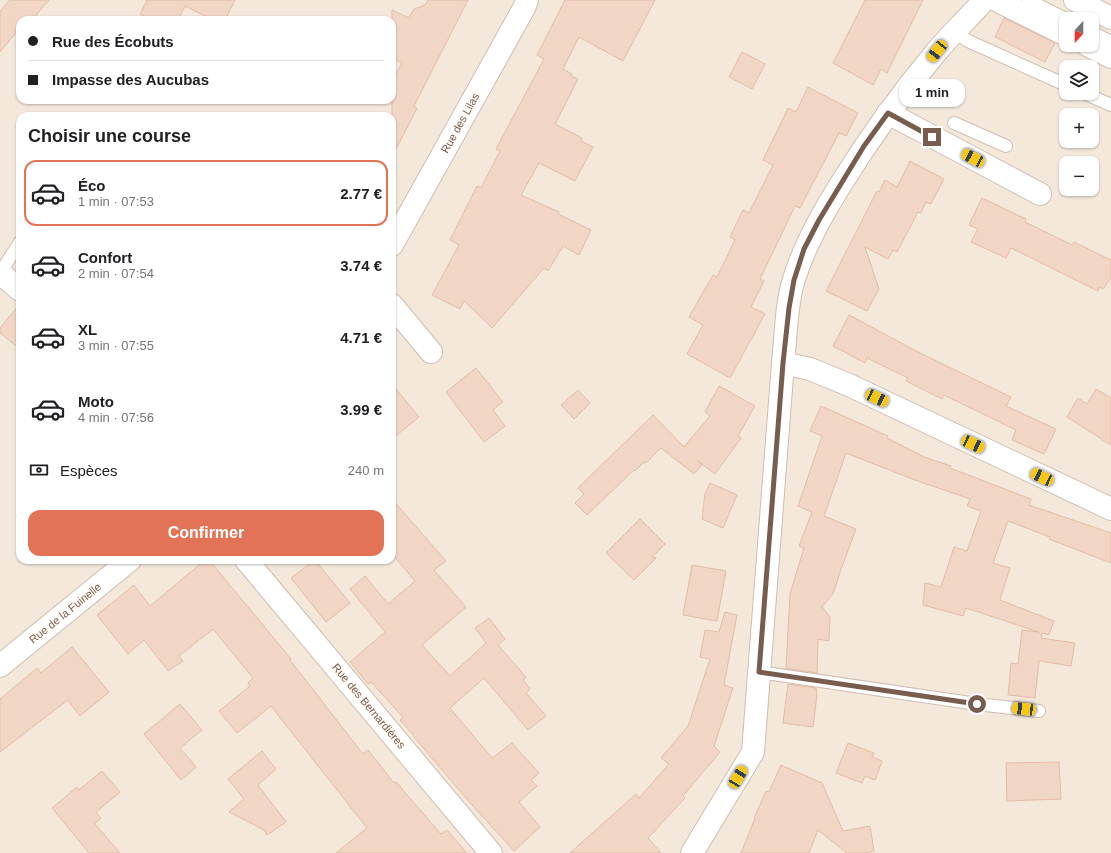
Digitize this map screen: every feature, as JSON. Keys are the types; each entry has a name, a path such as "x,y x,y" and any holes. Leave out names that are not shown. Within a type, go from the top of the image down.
{"street":[{"name":"Rue des Lilas","path":"396,238 524,8 527,0"},
{"path":"692,853 753,752 783,363 789,308 794,280 804,249 823,213 864,146 937,51 984,0"},
{"path":"996,0 1059,32"},
{"path":"1075,0 1111,18"},
{"path":"1099,51 1111,57"},
{"path":"888,113 1040,194"},
{"path":"0,273 16,287"},
{"path":"396,310 431,352"},
{"path":"783,363 810,369 849,385 1111,509"},
{"name":"Rue de la Fuinelle","path":"0,666 125,564"},
{"name":"Rue des Bernardières","path":"249,564 491,853"}],"lane":[{"path":"1028,0 1059,16"},
{"path":"954,31 968,41 1059,82"},
{"path":"1099,36 1111,42"},
{"path":"1099,100 1111,106"},
{"path":"954,123 1006,146"},
{"path":"0,273 16,248"},
{"path":"759,672 977,704 1039,711"}],"shaded area":[{"path":"0,0 1111,0 1111,853 0,853"}],"building":[{"path":"10,0 49,0 35,16 16,16 16,33 0,52 0,11"},
{"path":"147,0 235,0 227,16 205,16 185,6 180,16 144,16 140,14"},
{"path":"428,0 468,0 414,106 417,108 396,149 396,112 392,112 392,104 396,104 396,74 402,63 396,60 396,16 392,16 392,10 409,18 414,9 425,5"},
{"path":"565,0 655,0 623,61 579,37 563,69 572,74 571,76 578,79 555,124 582,138 581,141 593,147 575,181 539,163 521,195 559,212 558,214 591,230 579,255 563,246 548,271 544,268 492,328 464,301 460,309 432,295 459,245 450,240 477,186 481,188 500,151 496,149 544,59 537,55"},
{"path":"865,0 923,0 887,73 881,69 873,85 833,63"},
{"path":"1004,18 1055,43 1045,62 995,37"},
{"path":"742,52 765,64 752,89 729,77"},
{"path":"808,87 858,113 846,136 839,133 800,208 795,206 760,279 764,281 751,307 765,314 730,378 687,354 703,325 689,317 713,275 717,277 735,240 730,237 743,210 749,213 773,165 763,160 788,108 796,112"},
{"path":"910,161 944,179 931,204 926,202 921,213 918,212 897,252 893,250 888,259 865,247 879,289 867,311 826,291 877,191 879,192 885,180 897,187"},
{"path":"982,198 1026,219 1025,222 1072,245 1074,242 1111,260 1111,278 1103,289 1100,287 1098,291 1011,248 1006,258 971,242 978,229 969,225"},
{"path":"16,309 16,346 0,333 0,328"},
{"path":"849,315 920,353 1011,397 1006,406 1056,429 1044,454 1012,440 1016,430 944,395 942,399 906,381 908,378 867,358 865,363 833,346"},
{"path":"476,368 503,402 493,410 505,426 484,442 446,392"},
{"path":"719,386 755,406 738,436 741,438 715,474 698,461 702,465 694,474 661,448 646,463 644,462 635,471 634,470 587,515 575,503 584,494 578,488 653,415 684,447 710,416 705,412"},
{"path":"396,389 419,417 396,436"},
{"path":"1096,389 1111,398 1111,445 1067,417 1078,398 1087,404"},
{"path":"578,390 590,403 574,419 561,405"},
{"path":"821,406 888,436 887,438 924,457 951,466 950,468 1031,499 1029,505 1111,533 1111,563 1008,521 993,563 1010,568 1000,600 1054,621 1049,635 1042,633 1041,638 1075,643 1071,666 1039,661 1035,698 1008,695 1011,663 1018,664 1022,630 1039,632 966,608 963,616 923,605 925,583 941,587 954,547 967,551 981,511 967,506 970,499 915,480 846,453 824,516 856,529 833,594 822,607 830,617 829,641 818,639 817,673 786,668 790,594 804,548 799,546 812,512 798,506 822,436 810,431"},
{"path":"710,483 737,495 723,528 702,519 705,494"},
{"path":"396,504 446,561 434,570 466,607 422,645 450,676 486,643 475,628 489,618 505,639 498,645 526,677 523,680 530,689 526,693 546,716 528,730 484,678 450,708 492,758 512,743 539,773 531,780 537,786 519,802 540,827 514,851 472,805 414,737 400,720 403,717 371,682 368,684 350,662 385,632 350,589 365,576 388,604 415,581 396,559"},
{"path":"640,519 665,544 652,557 656,558 634,580 606,553"},
{"path":"200,564 212,564 291,659 290,660 363,754 368,750 394,783 396,782 441,834 447,830 467,853 336,853 367,828 271,706 237,733 219,711 250,686 248,683 253,678 213,629 179,656 183,661 168,671 144,640 128,654 97,615 134,585 150,606"},
{"path":"310,564 318,564 350,603 326,622 291,578"},
{"path":"692,565 726,571 717,621 683,615"},
{"path":"725,612 737,615 724,685 733,688 714,746 720,752 683,796 685,798 648,838 661,853 570,853 636,794 639,798 669,764 661,758 688,726 710,659 700,657 705,630 719,632"},
{"path":"72,647 109,692 80,716 68,700 0,752 0,699 37,668 41,673"},
{"path":"788,684 816,688 817,695 813,727 783,723"},
{"path":"180,704 202,730 180,748 196,767 181,780 144,734"},
{"path":"848,743 874,753 872,757 882,761 875,780 865,776 862,783 836,773"},
{"path":"262,751 276,769 258,785 286,822 267,835 264,830 229,812 244,799 228,779"},
{"path":"1059,762 1061,799 1007,801 1006,763"},
{"path":"781,765 822,783 843,831 870,826 874,851 864,853 847,853 818,830 809,853 741,853 766,791 769,792"},
{"path":"102,771 120,792 96,812 101,818 95,824 120,853 89,853 52,808 77,787 79,790"}],"route":[{"path":"932,137 888,113 864,146 819,220 804,249 794,280 789,308 783,363 759,672 977,704"}]}
